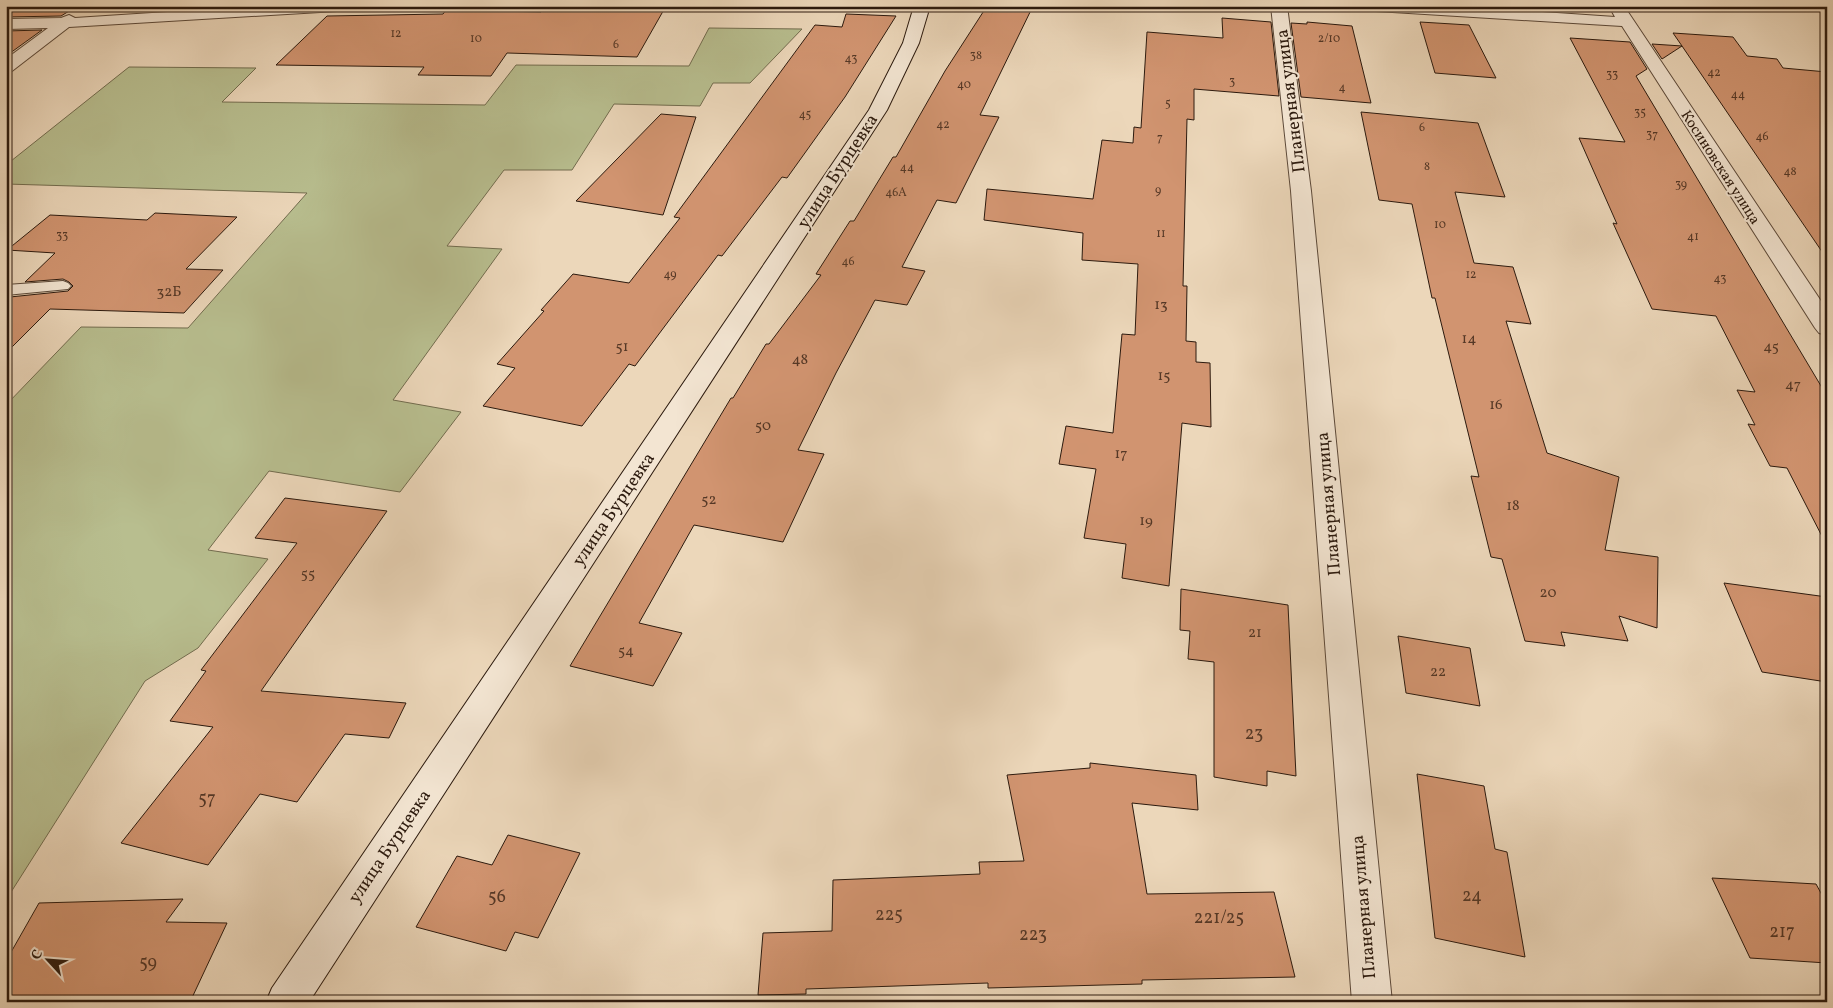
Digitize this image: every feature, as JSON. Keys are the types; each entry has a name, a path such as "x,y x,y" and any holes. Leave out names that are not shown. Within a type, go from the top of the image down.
{"street":[{"path":"6,67 87,6"},
{"path":"6,24 65,23 337,6"},
{"name":"улица Бурцевка","path":"286,1002 878,110 910,44 922,6"},
{"name":"Планерная улица","path":"1279,6 1301,191 1372,1002"},
{"path":"1376,6 1621,14"},
{"name":"Косиновская улица","path":"1621,14 1827,328"}],"lane":[{"path":"6,290 62,286"}],"green space":[{"path":"709,28 802,29 750,83 713,83 700,106 614,104 572,170 504,170 447,246 502,249 393,400 461,412 400,492 269,471 208,550 268,559 198,648 145,681 6,900 6,405 81,327 188,328 307,193 6,184 6,165 129,67 256,68 222,102 485,105 516,65 689,66"}],"building":[{"path":"608,6 666,6 637,57 507,53 491,76 418,75 424,67 276,65 327,16 443,14 446,10 541,12 544,7 607,8"},
{"path":"987,6 1033,6 980,115 999,117 956,203 937,200 902,267 925,271 907,305 875,300 836,373 798,450 824,454 783,542 694,525 639,623 682,633 653,686 570,666 731,398 733,398 766,344 769,344 821,275 816,274 850,221 854,221 893,157 896,157 945,71"},
{"path":"74,8 61,16 6,17 6,9"},
{"path":"846,14 896,16 845,97 787,178 782,177 722,256 718,255 635,366 629,364 582,426 483,406 515,368 497,364 544,311 541,310 573,274 629,283 680,218 674,217 815,25 842,27"},
{"path":"1222,18 1271,22 1279,96 1194,89 1194,120 1187,119 1183,286 1187,286 1186,341 1196,342 1196,362 1210,363 1211,427 1182,423 1169,586 1122,578 1126,544 1084,538 1096,469 1059,464 1066,426 1113,433 1122,334 1135,335 1138,264 1082,260 1083,233 984,220 987,189 1093,199 1102,140 1133,143 1134,127 1141,128 1147,32 1223,38"},
{"path":"1307,22 1352,26 1371,103 1301,97 1291,23 1307,24"},
{"path":"1420,22 1469,25 1496,78 1435,73"},
{"path":"42,30 6,56 6,31"},
{"path":"1673,33 1733,37 1747,56 1777,59 1783,68 1827,72 1827,259 1682,46"},
{"path":"1570,38 1630,42 1647,69 1636,76 1827,396 1827,546 1787,468 1770,466 1748,424 1755,425 1737,390 1755,392 1716,316 1652,309 1613,223 1617,224 1579,138 1625,142"},
{"path":"1652,44 1682,46 1662,59"},
{"path":"1361,112 1478,123 1505,197 1455,192 1474,263 1513,267 1531,324 1506,321 1547,453 1619,477 1605,550 1658,557 1657,628 1619,616 1628,641 1561,632 1565,646 1525,641 1502,559 1491,557 1471,476 1479,477 1435,298 1432,298 1412,204 1379,200"},
{"path":"661,114 696,117 663,215 576,201"},
{"path":"155,213 237,217 186,269 223,270 184,313 50,309 6,353 6,300 10,297 68,291 73,286 63,279 25,282 55,253 7,250 50,215 147,220"},
{"path":"285,498 387,511 261,691 406,703 389,738 345,734 297,802 260,794 208,865 121,843 213,727 170,721 206,671 201,670 297,543 255,538"},
{"path":"1724,583 1827,597 1827,682 1762,672"},
{"path":"1181,589 1288,605 1296,776 1267,771 1267,786 1214,777 1214,662 1188,659 1190,631 1180,630"},
{"path":"1398,636 1470,648 1480,706 1406,693"},
{"path":"1090,763 1196,775 1198,810 1132,803 1147,894 1274,892 1295,977 1142,980 1142,984 988,988 988,983 806,989 806,994 758,995 763,933 832,931 833,880 980,874 979,862 1024,861 1007,775 1090,768"},
{"path":"1417,774 1484,786 1495,849 1507,852 1525,957 1435,938"},
{"path":"508,835 580,853 538,938 515,932 506,951 416,927 457,856 492,865"},
{"path":"1712,878 1816,884 1827,904 1827,963 1750,958"},
{"path":"183,899 166,922 227,923 190,1002 6,1002 6,961 39,903"}]}
